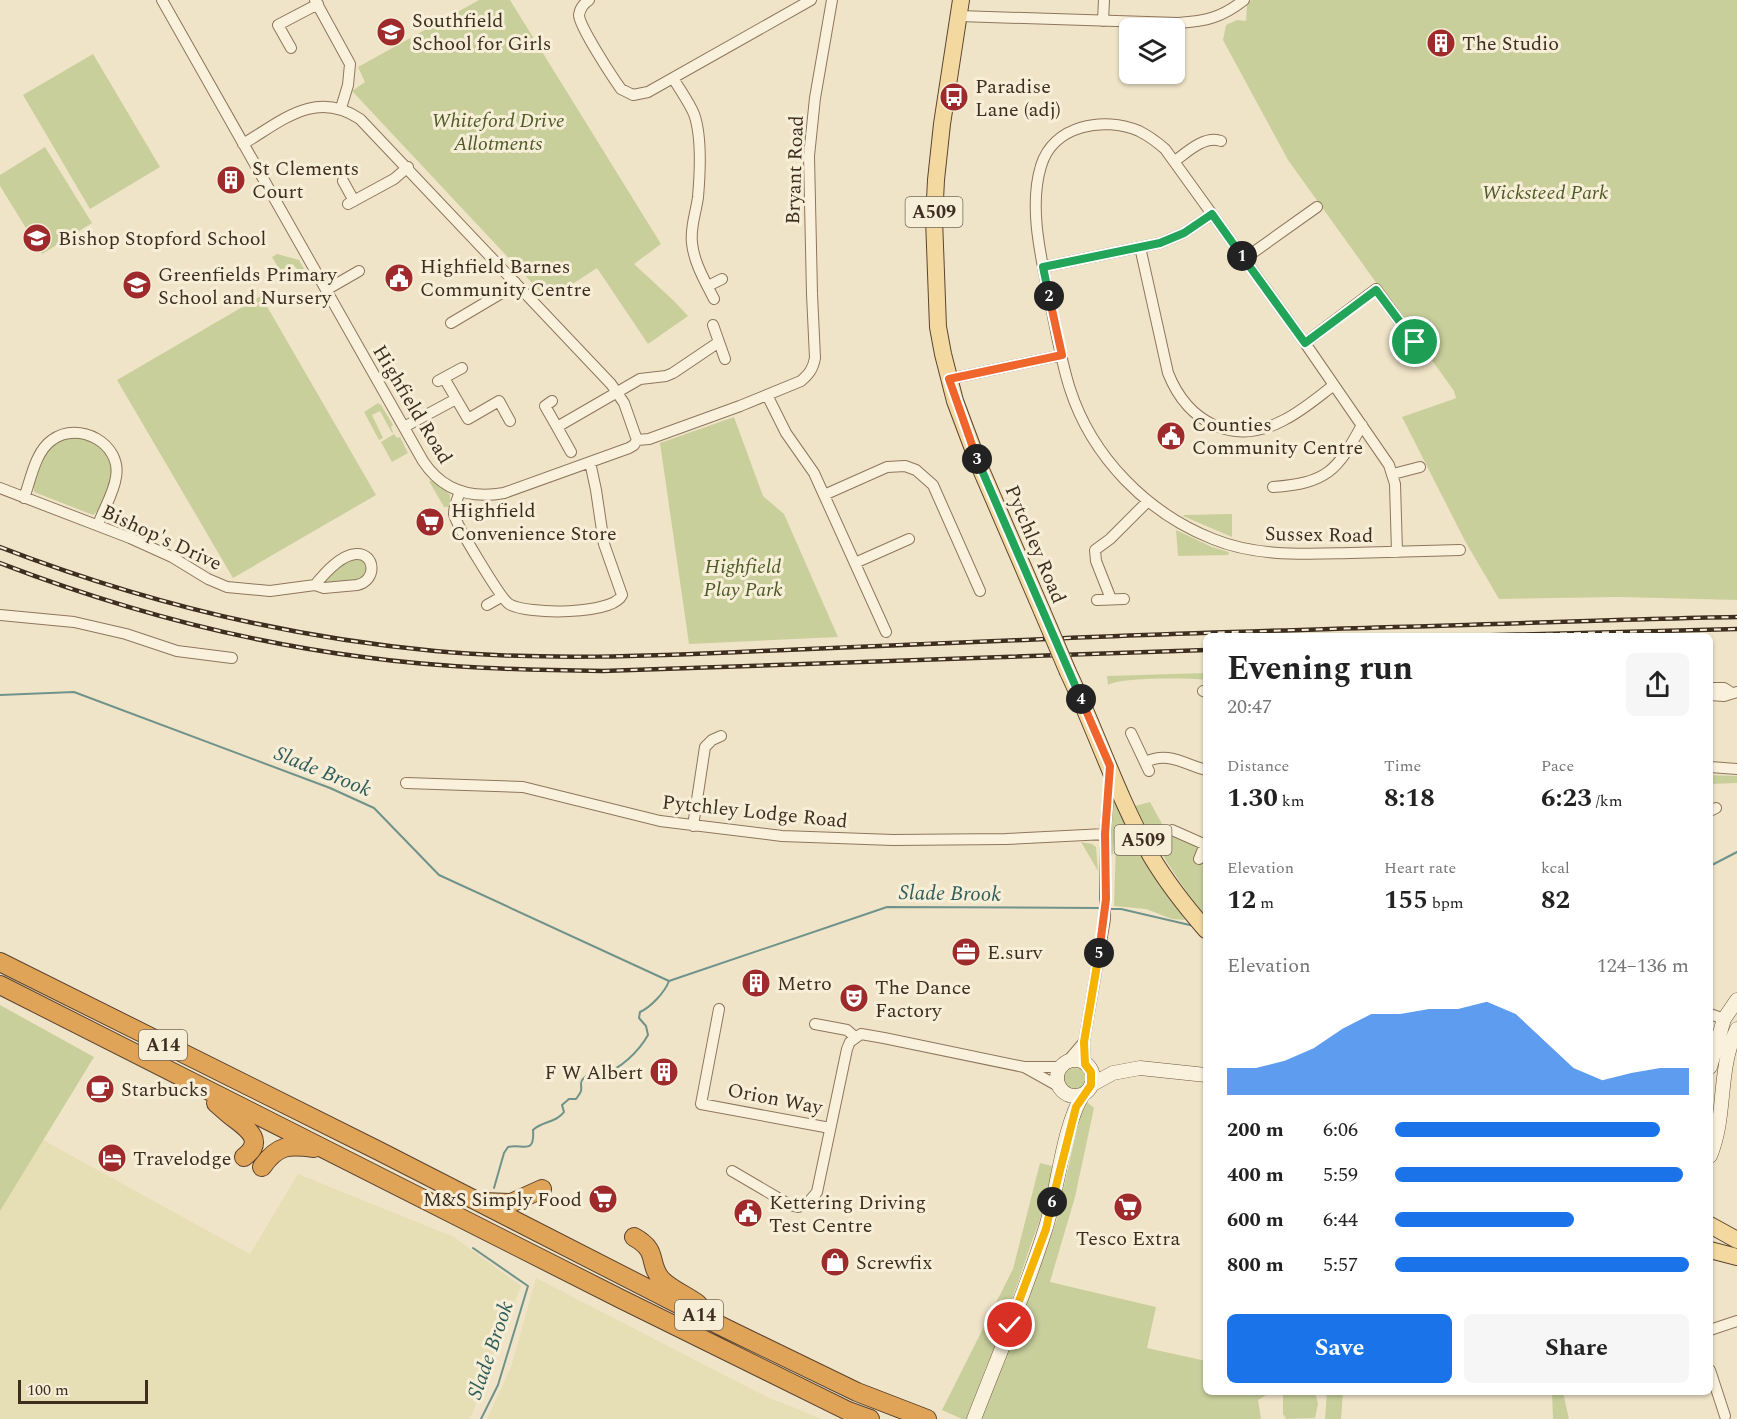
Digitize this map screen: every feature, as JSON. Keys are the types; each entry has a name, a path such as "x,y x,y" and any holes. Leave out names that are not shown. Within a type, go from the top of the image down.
{"highway":[{"name":"A14","path":"0,962 379,1151 724,1328 857,1392 927,1419"},
{"name":"A14","path":"0,985 784,1380 848,1411 870,1419"},
{"path":"197,1086 253,1134 254,1145 244,1157"},
{"path":"262,1167 276,1150 291,1146 325,1150"},
{"path":"475,1202 511,1203 542,1189"},
{"path":"634,1237 651,1250 657,1272 662,1280 701,1306 724,1328"}],"main road":[{"name":"Pytchley Road","path":"960,8 939,142 934,219 938,327 949,379 979,465 1128,811 1152,857 1178,897 1203,926"},
{"path":"1713,1227 1737,1240"},
{"path":"1713,1251 1737,1257"}],"street":[{"name":"Highfield Road","path":"162,0 428,468 443,483 460,492 488,496 504,494 634,445 637,440 647,440 663,435 801,381 809,375 813,367 815,342"},
{"path":"588,1 581,7 580,21 618,85 625,92 633,95 642,94 673,78 811,0"},
{"name":"Bryant Road","path":"815,342 809,156 815,98 832,0"},
{"path":"1103,21 1104,0"},
{"path":"960,8 1103,21 1178,23 1209,20 1222,15 1244,0"},
{"path":"278,25 316,2 350,64 348,85 341,108"},
{"path":"273,15 291,48"},
{"path":"673,78 690,106 697,123 698,195 691,231 695,257 714,299"},
{"path":"243,144 305,109 320,106 341,108 369,126 618,393 627,408 637,440"},
{"name":"Sussex Road","path":"1393,474 1384,456 1305,343 1165,149 1153,138 1123,126 1097,124 1082,126 1060,137 1046,154 1039,174 1037,219 1043,267 1071,391 1090,431 1113,466 1148,502 1191,529 1249,550 1296,554 1460,550"},
{"path":"1174,161 1205,141 1214,138 1221,141"},
{"path":"343,181 351,203 394,179 408,167"},
{"path":"1244,259 1293,230 1317,207"},
{"path":"1043,267 1160,243 1184,233 1212,214"},
{"path":"1140,247 1168,373 1174,389 1183,402 1203,420 1216,427 1229,430 1258,430 1286,420 1334,385"},
{"path":"326,290 359,271"},
{"path":"708,286 722,279"},
{"path":"451,322 505,291 516,282"},
{"path":"1305,343 1376,290 1414,347"},
{"path":"713,325 725,358"},
{"path":"557,427 640,379 673,373 719,342"},
{"path":"949,379 1062,355"},
{"path":"462,368 441,380 468,419 499,401 510,421"},
{"path":"767,395 786,433 809,463 855,563 885,617 886,632"},
{"path":"404,427 456,399"},
{"path":"544,406 571,452"},
{"path":"1273,487 1308,483 1330,471 1349,450 1362,425"},
{"path":"24,498 39,458 53,439 75,432 88,434 106,446 112,454 116,469 116,477 98,525"},
{"path":"460,492 456,503 455,519 501,597 514,607 556,612 570,612 602,606 622,598 604,544 590,462"},
{"path":"824,495 886,467 905,466 916,470 933,485 974,586"},
{"path":"1397,552 1393,474 1420,467"},
{"name":"Bishop's Drive","path":"0,488 98,525 158,551 208,579 228,587 270,591 315,585 324,588 362,584 370,577 372,567 365,556 360,554 348,556 330,569 315,585"},
{"path":"1110,599 1096,561 1095,550 1110,539 1148,502"},
{"path":"855,563 903,546"},
{"path":"487,605 501,597"},
{"path":"1097,600 1124,599"},
{"path":"0,615 58,619 111,630 177,651 232,658"},
{"path":"111,630 115,619"},
{"path":"1713,688 1724,688 1735,692"},
{"path":"1713,695 1724,696 1735,692"},
{"path":"1131,733 1147,766 1162,756 1203,769"},
{"path":"693,826 705,747 721,736"},
{"path":"976,1414 1046,1229 1076,1107 1087,1089 1091,1072 1086,1065 1084,1042 1106,899 1105,834 1110,766"},
{"path":"1713,767 1737,769"},
{"name":"Pytchley Lodge Road","path":"406,783 523,787 660,821 782,836 883,840 1006,839 1105,834"},
{"path":"1172,830 1203,844"},
{"path":"1199,859 1203,850"},
{"path":"1713,1057 1724,1019 1737,1000"},
{"name":"Orion Way","path":"718,1009 701,1104 830,1128"},
{"path":"1713,1015 1724,1019"},
{"path":"816,1024 847,1030 855,1037 866,1034 1024,1067 1079,1061 1113,1072 1140,1068 1203,1075"},
{"path":"1713,1146 1718,1128 1721,1086 1737,1029"},
{"name":"Orion Way","path":"732,1171 790,1205 798,1207 807,1204 817,1192 847,1049 855,1037"},
{"path":"1070,1128 1068,1106 1057,1073 1084,1042"},
{"path":"1024,1067 1071,1096 1087,1089 1113,1072"},
{"path":"1713,1329 1737,1321"},
{"path":"1713,1379 1725,1416"}],"shaded area":[{"path":"43,1140 250,1254 298,1174 454,1237 521,1286 470,1419 0,1419 0,1211"},
{"path":"536,1278 765,1396 822,1419 487,1419 511,1367"}],"green space":[{"name":"Whiteford Drive Allotments","path":"479,0 510,0 661,244 634,264 688,316 648,344 597,268 548,300 352,91 365,82 358,67"},
{"name":"Wicksteed Park","path":"1251,0 1737,0 1737,600 1619,597 1499,599 1465,541 1402,417 1456,398 1454,391 1288,160 1223,40 1226,25 1237,20 1246,21 1247,5"},
{"path":"93,54 160,167 90,209 23,95"},
{"path":"45,147 92,223 42,254 0,186 0,175"},
{"path":"277,254 299,260 304,269 299,272 293,264 282,270 289,282 301,277 288,284 272,257"},
{"path":"261,296 376,495 233,578 117,380"},
{"path":"378,403 393,425 392,433 380,411 372,415 383,438 379,440 364,412"},
{"name":"Highfield Play Park","path":"734,417 763,496 784,514 838,637 689,644 660,443"},
{"path":"394,434 397,438 400,437 408,453 392,462 381,442"},
{"path":"73,435 98,443 110,459 113,474 99,510 93,515 34,492 36,473 46,452 50,447"},
{"path":"429,481 435,481 450,495 450,507 444,507"},
{"path":"1232,514 1232,537 1183,516 1184,515"},
{"path":"1176,530 1212,547 1229,552 1228,555 1178,556"},
{"path":"353,558 363,561 366,567 365,573 359,580 325,583 325,578"},
{"path":"1203,673 1203,680 1141,679 1108,685 1107,676"},
{"path":"1713,775 1737,776 1737,783 1713,784"},
{"path":"1113,789 1129,823 1116,836 1113,854 1110,856 1109,838"},
{"path":"1150,802 1166,831 1203,851 1203,913 1168,863 1135,806"},
{"path":"1130,827 1185,912 1182,915 1185,920 1172,919 1146,909 1114,906 1116,843 1122,831"},
{"path":"1081,842 1096,847 1098,871"},
{"path":"0,1005 94,1057 0,1211"},
{"path":"1075,1068 1083,1071 1086,1079 1083,1087 1075,1090 1067,1087 1064,1079 1067,1071"},
{"path":"1087,1102 1094,1108 1075,1197 1050,1282 1156,1307 1147,1348 1203,1360 1203,1395 1266,1395 1258,1400 1261,1419 982,1419 1056,1222 1081,1110"},
{"path":"1040,1163 1052,1166 1044,1209 967,1419 962,1419 942,1410 1013,1269"},
{"path":"1283,1395 1316,1395 1318,1404 1315,1418 1286,1419 1283,1414"},
{"path":"1327,1395 1343,1395 1341,1419 1325,1419"},
{"path":"1552,1395 1564,1395 1569,1419 1553,1419"}],"waterway":[{"name":"Slade Brook","path":"0,695 74,692 330,788 374,808 439,875 669,981"},
{"name":"Slade Brook","path":"1713,864 1737,852"},
{"name":"Slade Brook","path":"494,1188 504,1153 508,1147 530,1146 533,1130 561,1116 564,1112 562,1105 569,1099 576,1099 581,1091 581,1082 586,1076 609,1072 628,1059 640,1047 648,1035 646,1026 639,1018 640,1012 657,999 669,981 887,907 1100,908"},
{"name":"Slade Brook","path":"1109,909 1121,909 1194,926"},
{"name":"Slade Brook","path":"473,1248 528,1286 498,1385 481,1419"}],"railway":[{"path":"0,547 160,600 268,626 379,645 516,656 638,656 1163,634 1737,617"},
{"path":"0,563 134,608 225,632 317,650 393,661 453,666 603,671 1203,650"},
{"path":"1580,633 1737,629"}],"place":[{"name":"Southfield School for Girls","path":"391,32"},
{"name":"The Studio","path":"1441,43"},
{"name":"Paradise Lane (adj)","path":"954,97"},
{"name":"St Clements Court","path":"231,180"},
{"name":"Bishop Stopford School","path":"37,238"},
{"name":"Highfield Barnes Community Centre","path":"399,278"},
{"name":"Greenfields Primary School and Nursery","path":"137,285"},
{"name":"Counties Community Centre","path":"1171,436"},
{"name":"Highfield Convenience Store","path":"430,522"},
{"name":"E.surv","path":"966,952"},
{"name":"Metro","path":"756,983"},
{"name":"The Dance Factory","path":"854,998"},
{"name":"F W Albert","path":"664,1072"},
{"name":"Starbucks","path":"100,1089"},
{"name":"Travelodge","path":"112,1158"},
{"name":"M&S Simply Food","path":"603,1199"},
{"name":"Tesco Extra","path":"1128,1207"},
{"name":"Kettering Driving Test Centre","path":"748,1213"},
{"name":"Screwfix","path":"835,1262"}],"route":[{"path":"1010,1325 1046,1229 1076,1107 1091,1085 1091,1072 1085,1064 1084,1042 1101,946 1106,899 1105,834 1110,766 979,465 955,402 949,379 1062,355 1043,267 1170,240 1212,214 1305,343 1376,290 1415,342"}]}
